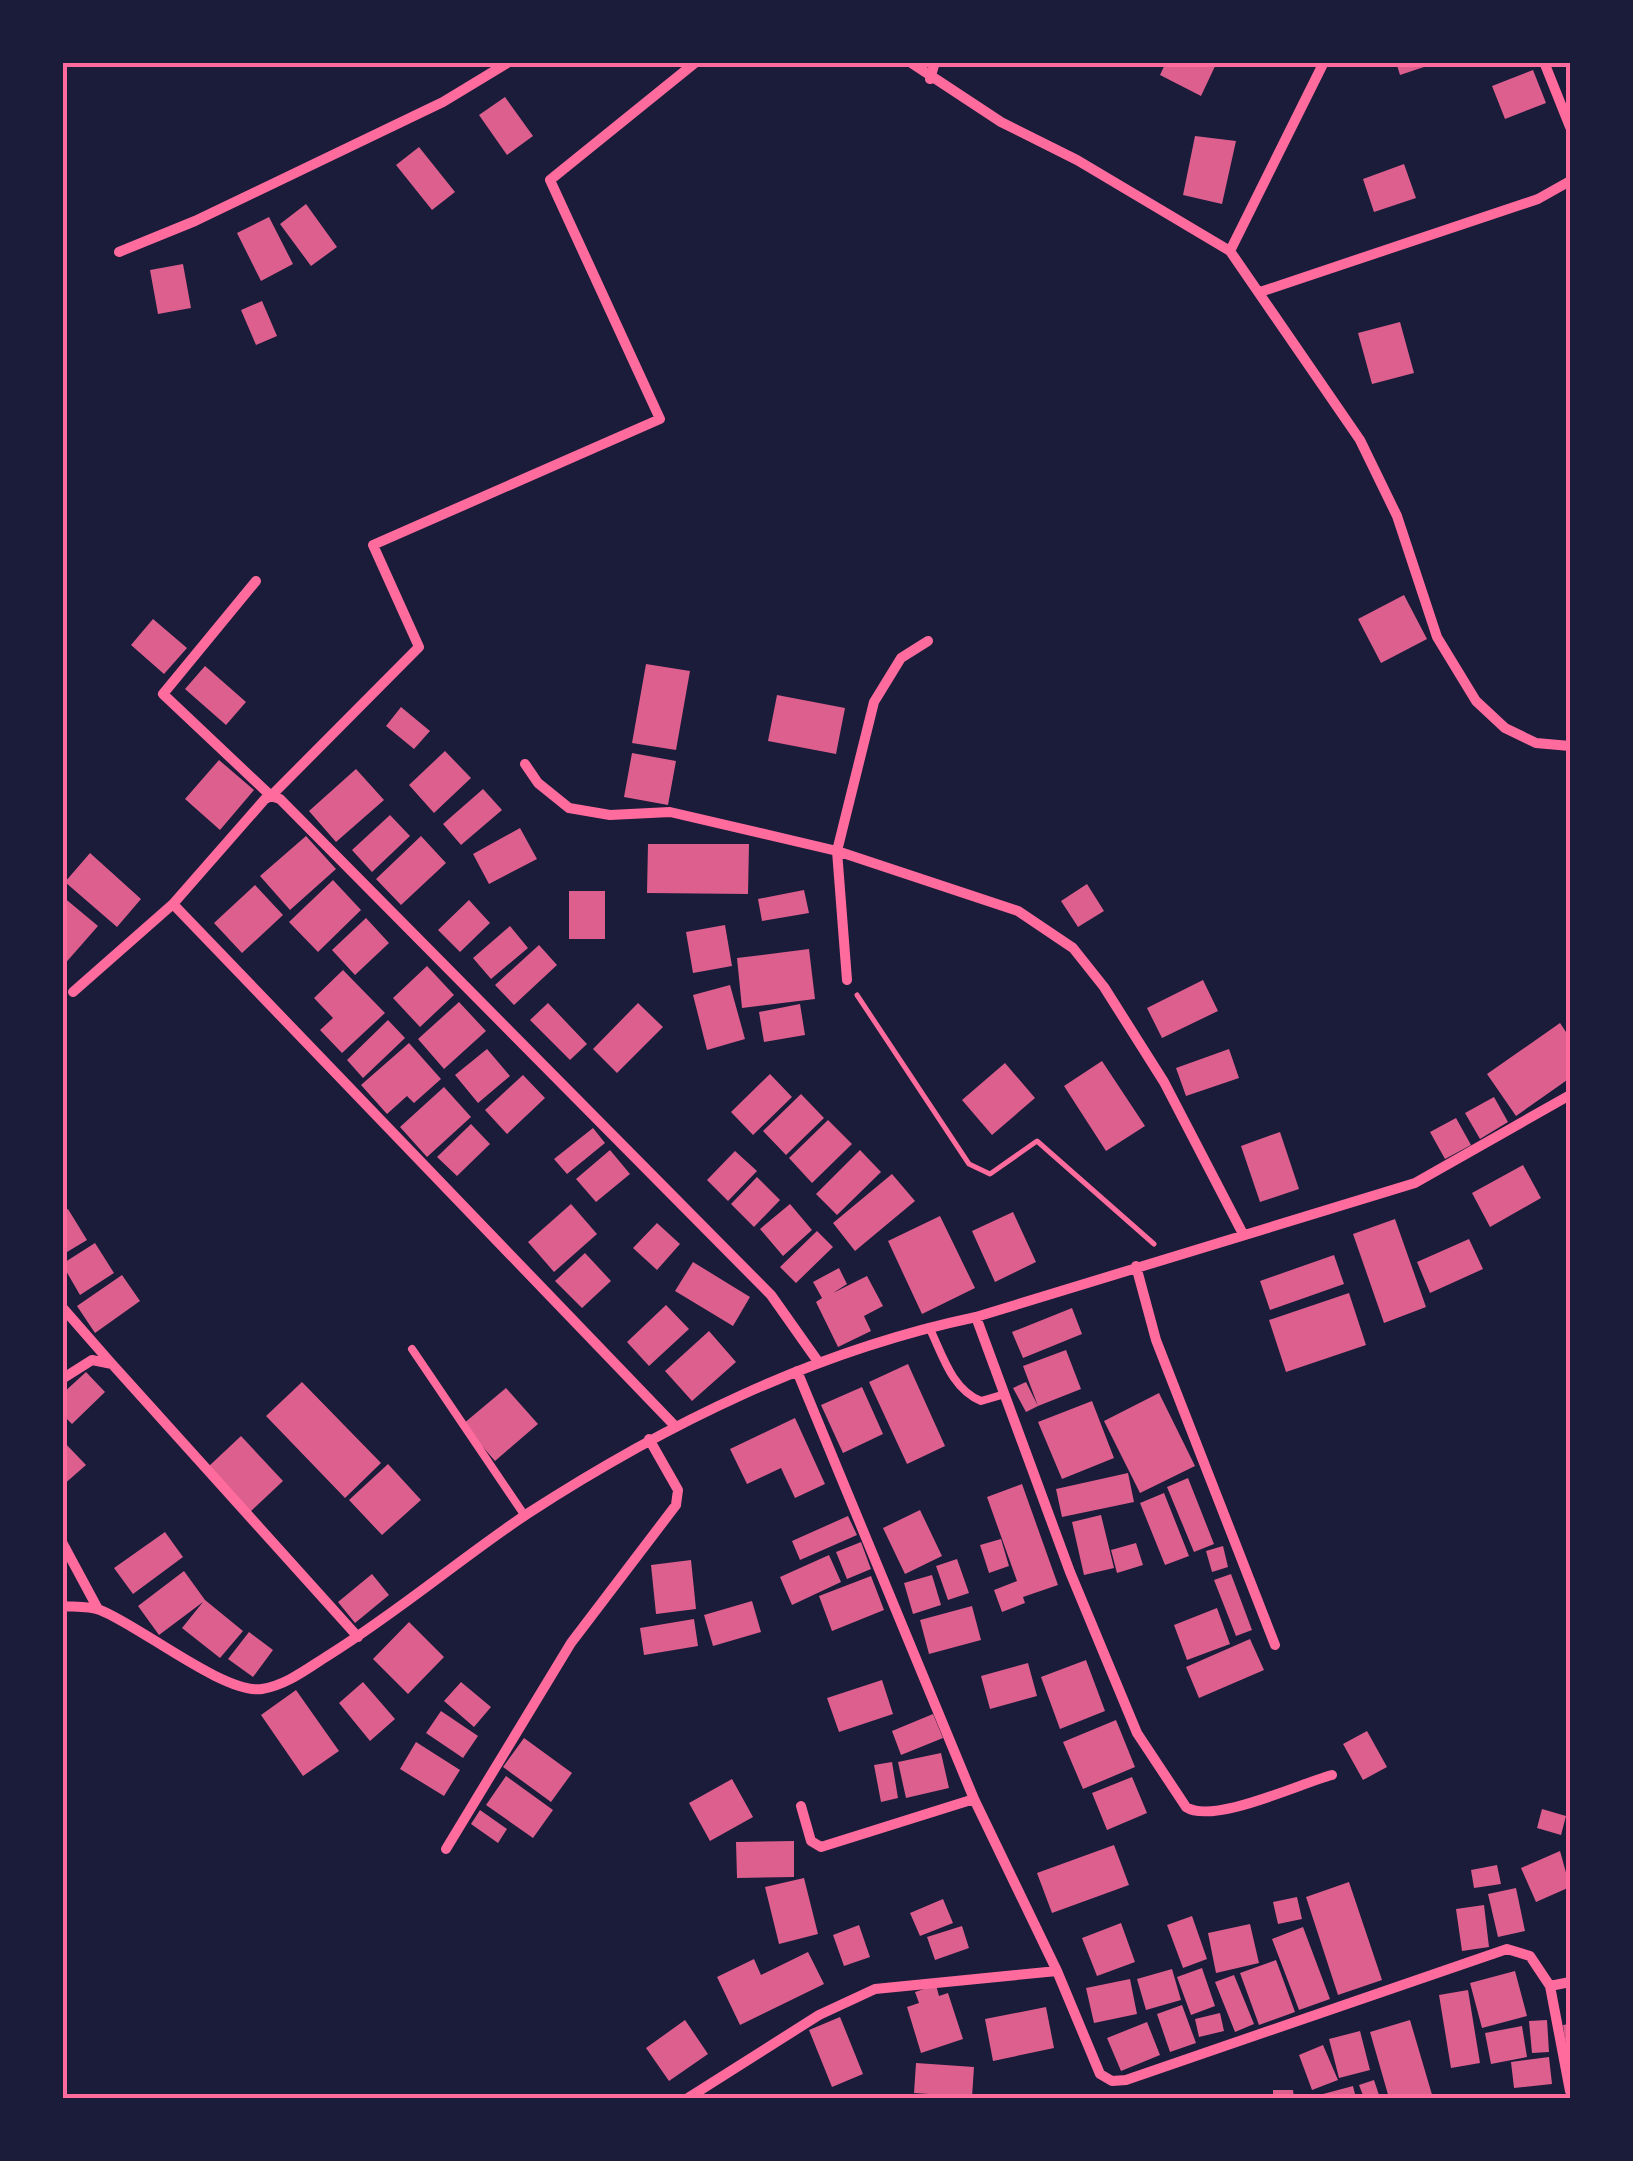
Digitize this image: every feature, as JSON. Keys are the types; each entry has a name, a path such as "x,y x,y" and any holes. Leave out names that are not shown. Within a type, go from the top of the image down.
{"street":[{"path":"119,252 195,222 443,102 510,62"},
{"path":"73,992 173,904 418,646 374,545 660,419 550,180 696,62"},
{"path":"910,62 930,79 1230,250 1360,440 1397,516 1437,637 1476,700 1505,728 1536,743 1570,746"},
{"path":"930,79 935,62"},
{"path":"1230,250 1324,62"},
{"path":"1544,62 1570,127"},
{"path":"1260,292 1538,199 1570,180"},
{"path":"256,582 163,694 272,796 280,799 771,1294 819,1363"},
{"path":"847,980 837,851 874,702 901,658 928,641"},
{"path":"525,764 550,795 581,812 670,812 837,851 1018,911 1073,948 1104,987 1164,1082 1243,1234"},
{"path":"173,904 674,1425"},
{"path":"62,1606 98,1610 230,1683 259,1690 287,1682 358,1637 526,1516 674,1425 797,1370 929,1326 976,1316 1414,1183 1570,1095"},
{"path":"1136,1266 1156,1340 1275,1644"},
{"path":"62,1307 358,1637"},
{"path":"976,1316 1070,1572 1137,1733 1186,1807 1194,1812 1222,1809 1332,1775"},
{"path":"62,1379 92,1360 112,1364"},
{"path":"797,1370 974,1799 1057,1972 1100,2074 1112,2080 1126,2080 1507,1949 1530,1956 1550,1986 1570,2091"},
{"path":"446,1848 571,1643 676,1505 678,1490 650,1439"},
{"path":"62,1542 98,1610"},
{"path":"801,1806 811,1842 821,1847 974,1799"},
{"path":"688,2098 819,2015 875,1990 1057,1972"},
{"path":"1550,1986 1570,1982"}],"lane":[{"path":"929,1326 957,1384 966,1393 980,1400 1004,1394"},
{"path":"412,1349 526,1516"}],"path":[{"path":"847,980 969,1164 990,1174 1037,1141 1167,1256"}],"building":[{"path":"1166,62 1217,62 1201,96 1160,75"},
{"path":"1396,62 1436,62 1436,63 1400,75"},
{"path":"1533,70 1546,103 1505,119 1492,86"},
{"path":"505,97 533,136 507,155 479,115"},
{"path":"1195,136 1236,141 1222,204 1183,195"},
{"path":"419,147 455,192 432,210 396,165"},
{"path":"1404,164 1416,198 1374,212 1363,179"},
{"path":"306,204 337,247 311,266 280,224"},
{"path":"269,217 293,264 261,281 237,233"},
{"path":"183,264 191,308 158,314 150,270"},
{"path":"262,301 277,336 256,345 241,310"},
{"path":"1400,322 1414,373 1372,384 1358,333"},
{"path":"1404,595 1427,639 1381,663 1358,619"},
{"path":"153,619 187,648 164,674 131,645"},
{"path":"646,664 690,671 676,750 632,743"},
{"path":"205,666 246,702 226,725 185,689"},
{"path":"777,695 845,708 836,754 768,741"},
{"path":"401,707 430,731 414,749 386,726"},
{"path":"445,751 471,778 434,813 409,785"},
{"path":"632,753 676,761 668,805 624,797"},
{"path":"219,760 254,790 220,830 185,799"},
{"path":"356,769 384,800 336,842 309,811"},
{"path":"483,789 502,810 461,845 443,824"},
{"path":"390,815 410,836 372,872 352,850"},
{"path":"520,828 537,859 489,884 473,854"},
{"path":"306,836 336,869 290,910 260,876"},
{"path":"421,836 446,863 401,905 376,879"},
{"path":"648,844 749,844 748,894 647,893"},
{"path":"90,853 141,899 117,927 65,882"},
{"path":"333,880 361,910 318,952 289,922"},
{"path":"1087,884 1104,911 1078,927 1061,901"},
{"path":"255,885 283,915 242,953 214,923"},
{"path":"804,890 809,913 762,921 758,899"},
{"path":"569,891 605,891 605,939 569,939"},
{"path":"62,896 98,926 62,967"},
{"path":"469,900 490,923 460,952 438,930"},
{"path":"366,918 389,943 355,975 332,950"},
{"path":"725,925 732,966 693,973 686,932"},
{"path":"510,926 528,948 491,979 473,958"},
{"path":"539,945 557,965 514,1005 495,985"},
{"path":"809,949 815,999 742,1008 737,958"},
{"path":"427,966 454,995 420,1027 393,998"},
{"path":"343,970 385,1013 342,1053 320,1030 333,1018 314,998"},
{"path":"1203,980 1218,1011 1162,1038 1147,1008"},
{"path":"730,985 745,1039 707,1050 693,995"},
{"path":"459,1002 486,1031 444,1069 418,1039"},
{"path":"548,1003 587,1044 570,1060 530,1020"},
{"path":"638,1003 663,1027 617,1073 593,1049"},
{"path":"800,1004 805,1035 764,1042 759,1012"},
{"path":"388,1020 405,1038 363,1078 347,1060"},
{"path":"1560,1023 1570,1038 1570,1078 1516,1116 1487,1074"},
{"path":"409,1043 441,1079 414,1103 407,1096 387,1114 361,1085"},
{"path":"487,1049 510,1076 478,1103 455,1075"},
{"path":"1229,1049 1239,1078 1186,1096 1176,1068"},
{"path":"1102,1061 1145,1126 1106,1151 1064,1086"},
{"path":"1005,1063 1035,1098 992,1135 962,1100"},
{"path":"770,1074 792,1097 753,1135 731,1112"},
{"path":"523,1075 545,1098 507,1134 485,1110"},
{"path":"444,1087 471,1117 427,1157 400,1127"},
{"path":"801,1094 824,1118 786,1155 763,1131"},
{"path":"1494,1097 1508,1122 1480,1139 1465,1113"},
{"path":"1456,1118 1471,1145 1445,1159 1430,1132"},
{"path":"828,1120 852,1144 812,1183 789,1158"},
{"path":"471,1124 490,1144 457,1176 437,1157"},
{"path":"593,1128 605,1143 567,1174 554,1159"},
{"path":"1280,1132 1299,1189 1260,1202 1241,1146"},
{"path":"610,1150 630,1174 596,1202 576,1179"},
{"path":"860,1150 881,1172 837,1215 816,1194"},
{"path":"735,1151 757,1171 728,1201 707,1180"},
{"path":"1523,1165 1541,1198 1490,1227 1472,1193"},
{"path":"892,1174 915,1201 855,1251 833,1223"},
{"path":"757,1177 780,1200 754,1227 731,1204"},
{"path":"571,1204 597,1234 554,1272 528,1242"},
{"path":"790,1204 812,1230 783,1256 760,1229"},
{"path":"68,1209 87,1240 62,1255 62,1212"},
{"path":"1013,1212 1036,1262 995,1282 972,1231"},
{"path":"940,1216 975,1288 922,1314 888,1241"},
{"path":"1395,1219 1426,1307 1384,1323 1353,1234"},
{"path":"657,1223 680,1244 657,1270 633,1248"},
{"path":"817,1231 833,1247 796,1283 780,1267"},
{"path":"1469,1239 1483,1269 1430,1293 1417,1262"},
{"path":"95,1243 114,1273 80,1295 62,1264"},
{"path":"585,1253 611,1281 582,1308 555,1281"},
{"path":"1334,1255 1344,1284 1270,1310 1260,1281"},
{"path":"693,1262 750,1297 733,1326 675,1291"},
{"path":"839,1268 847,1284 833,1293 867,1276 883,1306 864,1316 871,1331 838,1347 816,1302 822,1298 813,1282"},
{"path":"122,1275 140,1301 95,1333 77,1306"},
{"path":"1349,1293 1366,1345 1286,1372 1269,1320"},
{"path":"666,1305 689,1329 649,1366 627,1342"},
{"path":"1072,1308 1082,1334 1023,1358 1012,1332"},
{"path":"709,1331 736,1362 692,1401 665,1371"},
{"path":"1066,1350 1081,1389 1038,1406 1023,1366"},
{"path":"908,1364 945,1446 907,1464 869,1382"},
{"path":"86,1372 105,1392 72,1424 62,1414 62,1394"},
{"path":"302,1382 381,1463 345,1498 266,1416"},
{"path":"1026,1382 1038,1406 1026,1412 1013,1388"},
{"path":"862,1387 883,1434 843,1453 821,1405"},
{"path":"506,1388 538,1424 495,1461 463,1424"},
{"path":"1159,1393 1195,1466 1140,1493 1104,1421"},
{"path":"1092,1401 1114,1458 1062,1479 1038,1422"},
{"path":"795,1418 825,1484 795,1498 781,1468 747,1484 730,1449"},
{"path":"241,1436 283,1481 250,1512 208,1467"},
{"path":"62,1440 86,1465 62,1486"},
{"path":"388,1464 421,1500 382,1535 349,1500"},
{"path":"1128,1473 1134,1502 1062,1517 1056,1489"},
{"path":"1188,1478 1214,1544 1194,1552 1167,1487"},
{"path":"1022,1484 1058,1585 1023,1597 1025,1603 1002,1612 994,1590 1017,1581 987,1497"},
{"path":"1164,1493 1189,1556 1165,1565 1140,1503"},
{"path":"920,1510 942,1556 905,1574 883,1528"},
{"path":"1101,1515 1114,1568 1084,1575 1072,1522"},
{"path":"848,1516 857,1535 800,1560 792,1541"},
{"path":"165,1532 183,1557 133,1594 114,1568"},
{"path":"1001,1539 1009,1566 989,1573 980,1545"},
{"path":"861,1542 871,1569 847,1579 836,1552"},
{"path":"1136,1543 1143,1565 1117,1573 1111,1550"},
{"path":"1223,1546 1228,1567 1212,1572 1206,1551"},
{"path":"829,1555 841,1582 792,1605 780,1577"},
{"path":"957,1559 969,1593 948,1600 936,1566"},
{"path":"691,1560 696,1609 656,1614 651,1565"},
{"path":"184,1571 205,1600 243,1631 220,1658 182,1628 203,1602 159,1635 138,1606"},
{"path":"372,1574 389,1595 355,1623 338,1602"},
{"path":"1231,1574 1252,1630 1236,1636 1214,1580"},
{"path":"932,1575 941,1605 913,1614 904,1583"},
{"path":"871,1576 884,1610 832,1631 819,1596"},
{"path":"752,1601 761,1632 713,1646 704,1615"},
{"path":"972,1606 981,1640 929,1654 920,1620"},
{"path":"1217,1608 1230,1644 1187,1660 1174,1625"},
{"path":"694,1619 698,1646 644,1655 640,1628"},
{"path":"409,1622 444,1657 408,1694 373,1659"},
{"path":"249,1632 273,1650 253,1677 228,1659"},
{"path":"1250,1639 1264,1670 1199,1698 1186,1667"},
{"path":"1086,1660 1105,1711 1060,1729 1041,1677"},
{"path":"1028,1663 1037,1696 990,1709 981,1676"},
{"path":"882,1680 893,1714 839,1732 827,1698"},
{"path":"363,1682 395,1719 370,1741 339,1703"},
{"path":"461,1682 491,1707 474,1727 444,1701"},
{"path":"296,1690 339,1751 303,1776 261,1715"},
{"path":"441,1711 478,1736 463,1758 426,1733"},
{"path":"933,1714 943,1738 901,1755 892,1731"},
{"path":"1116,1720 1135,1767 1083,1789 1063,1742"},
{"path":"1367,1731 1387,1767 1363,1780 1343,1744"},
{"path":"524,1738 572,1773 551,1802 503,1767"},
{"path":"416,1742 460,1770 444,1796 400,1769"},
{"path":"941,1753 949,1788 906,1798 898,1762"},
{"path":"892,1762 898,1798 881,1802 874,1765"},
{"path":"506,1776 553,1810 533,1838 486,1805"},
{"path":"1132,1777 1147,1813 1107,1830 1092,1793"},
{"path":"732,1779 753,1817 710,1841 689,1803"},
{"path":"1542,1809 1566,1816 1561,1835 1537,1828"},
{"path":"480,1810 507,1829 498,1843 471,1824"},
{"path":"794,1841 794,1877 737,1878 736,1842"},
{"path":"1114,1845 1129,1885 1052,1913 1037,1873"},
{"path":"1560,1851 1570,1887 1536,1902 1521,1868"},
{"path":"1497,1865 1501,1884 1474,1888 1471,1870"},
{"path":"804,1878 818,1934 779,1944 765,1887"},
{"path":"1349,1882 1382,1980 1338,1995 1306,1897"},
{"path":"1516,1888 1525,1931 1498,1937 1488,1894"},
{"path":"1297,1897 1302,1919 1278,1924 1273,1902"},
{"path":"943,1899 953,1923 920,1936 910,1913"},
{"path":"1484,1905 1489,1947 1462,1951 1456,1909"},
{"path":"1192,1916 1207,1959 1183,1968 1167,1925"},
{"path":"1121,1923 1135,1962 1097,1976 1082,1938"},
{"path":"1250,1924 1259,1963 1216,1973 1208,1933"},
{"path":"859,1925 870,1957 844,1966 833,1935"},
{"path":"962,1926 969,1948 935,1960 927,1937"},
{"path":"1303,1927 1330,1999 1299,2010 1272,1939"},
{"path":"808,1952 824,1984 740,2025 717,1977 754,1959 761,1975"},
{"path":"1276,1960 1295,2012 1259,2025 1240,1973"},
{"path":"1202,1968 1215,2006 1191,2015 1177,1977"},
{"path":"1172,1969 1181,2000 1146,2010 1137,1979"},
{"path":"1515,1971 1527,2016 1482,2028 1470,1983"},
{"path":"1234,1975 1254,2024 1235,2032 1215,1982"},
{"path":"1130,1979 1137,2014 1094,2023 1086,1988"},
{"path":"936,1985 939,1996 948,1993 963,2039 921,2053 907,2007 919,2003 915,1992"},
{"path":"1468,1990 1480,2063 1451,2068 1439,1995"},
{"path":"1182,2005 1196,2043 1170,2052 1157,2014"},
{"path":"1046,2007 1054,2048 993,2061 985,2019"},
{"path":"1220,2013 1224,2031 1199,2037 1195,2019"},
{"path":"840,2017 863,2074 832,2087 809,2030"},
{"path":"685,2020 708,2054 669,2081 646,2048"},
{"path":"1410,2020 1433,2098 1389,2098 1370,2032"},
{"path":"1547,2020 1549,2052 1532,2053 1529,2021"},
{"path":"1147,2022 1160,2055 1121,2071 1107,2038"},
{"path":"1570,2024 1570,2062 1568,2062 1563,2025"},
{"path":"1522,2026 1527,2057 1491,2064 1485,2033"},
{"path":"1360,2031 1370,2070 1339,2078 1329,2039"},
{"path":"1323,2045 1338,2080 1312,2090 1299,2055"},
{"path":"1549,2057 1552,2084 1514,2088 1511,2062"},
{"path":"916,2063 974,2067 972,2097 914,2093"},
{"path":"1374,2080 1380,2098 1364,2098 1359,2085"},
{"path":"1353,2086 1356,2098 1325,2098 1323,2094"},
{"path":"1273,2090 1293,2090 1294,2098 1273,2098"}]}
